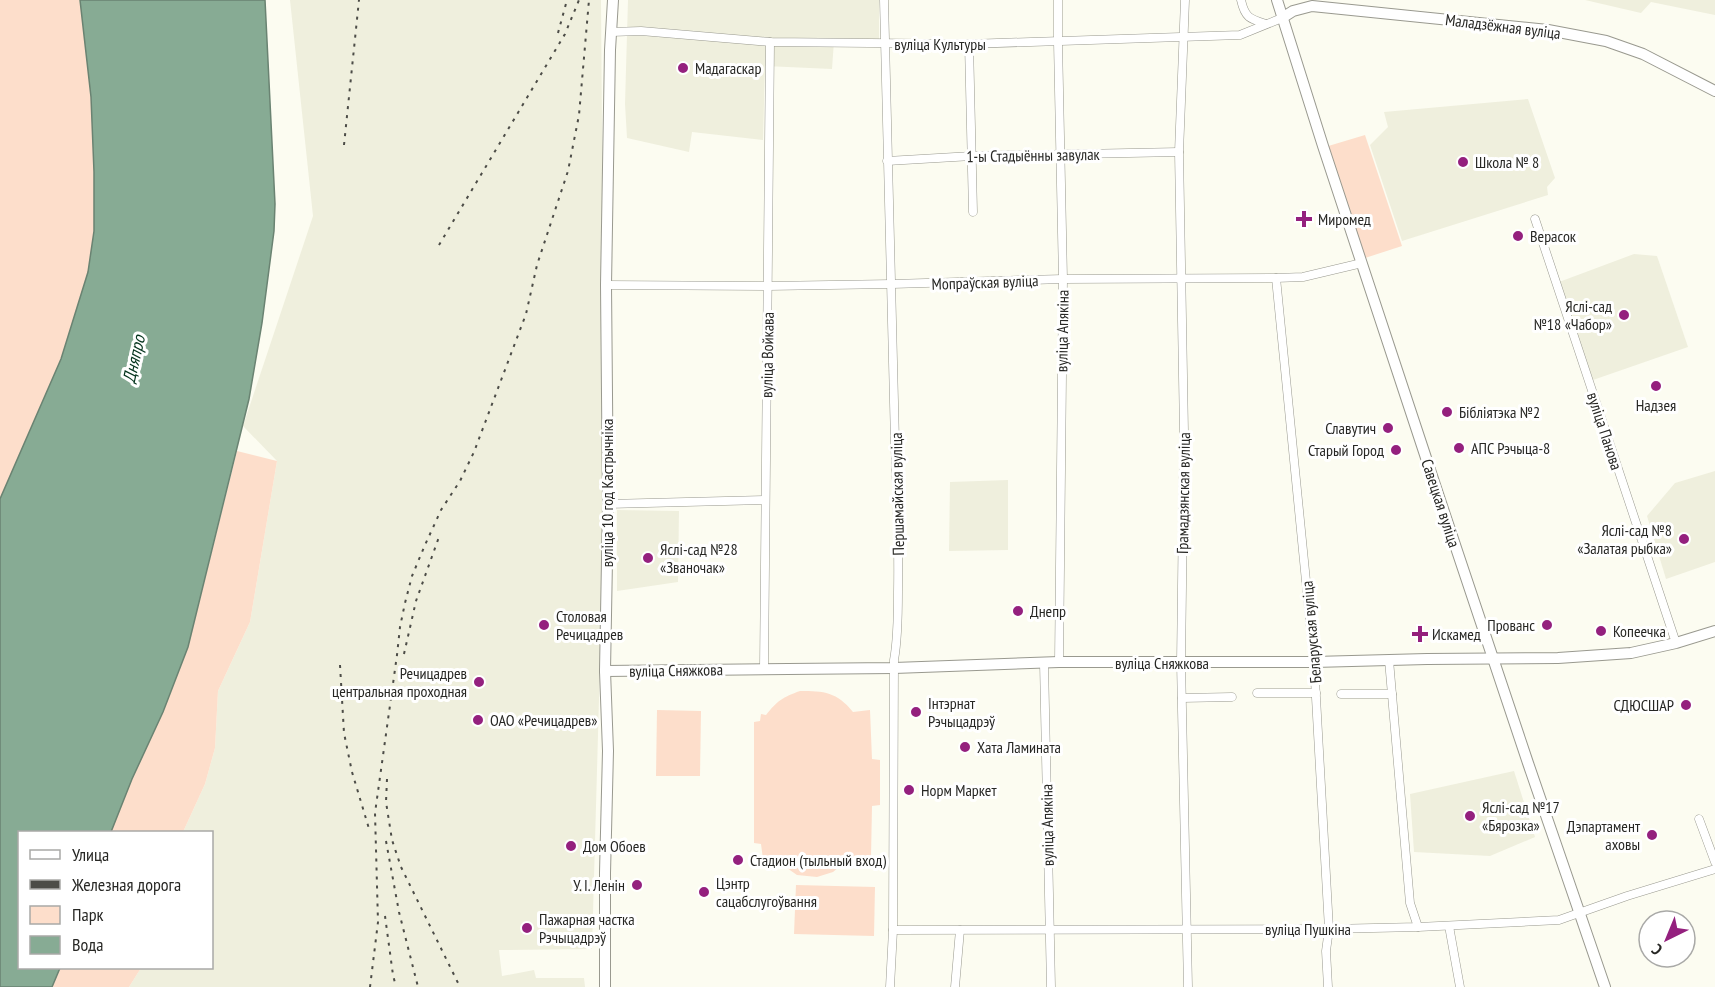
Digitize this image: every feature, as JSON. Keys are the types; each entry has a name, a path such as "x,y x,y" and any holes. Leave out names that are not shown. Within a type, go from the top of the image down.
{"street":[{"name":"вуліца 10 год Кастрычніка","path":"605,987 608,751 605,671 608,504 606,285 613,0"},
{"name":"Першамайская вуліца","path":"884,0 898,573 897,642 894,668 893,930 890,987"},
{"name":"вуліца Апякіна","path":"1058,0 1063,279 1059,662"},
{"name":"Грамадзянская вуліца","path":"1185,0 1179,152 1184,432 1180,663 1188,987"},
{"path":"1241,0 1244,12 1251,20 1266,24"},
{"name":"Савецкая вуліца","path":"1270,0 1274,10 1282,18"},
{"name":"Савецкая вуліца","path":"1277,0 1493,658 1605,987"},
{"name":"Маладзёжная вуліца","path":"1282,18 1293,11 1312,6 1556,31 1606,41 1643,54 1715,91"},
{"name":"вуліца Культуры","path":"611,32 641,31 770,42 969,44 1240,35 1282,18"},
{"name":"вуліца Войкава","path":"764,669 770,42"},
{"path":"969,44 973,212"},
{"name":"1-ы Стадыённы завулак","path":"887,161 972,156 1179,152"},
{"name":"вуліца Панова","path":"1535,219 1676,644"},
{"name":"Мопраўская вуліца","path":"606,285 768,286 1063,279 1276,278 1303,277 1362,263"},
{"name":"Беларуская вуліца","path":"1276,278 1314,662 1329,929 1326,951 1328,987"},
{"path":"608,504 765,500"},
{"name":"вуліца Сняжкова","path":"605,671 894,668 1059,662 1314,662 1558,658 1631,653 1676,644 1715,631"},
{"path":"1389,660 1410,903 1418,927"},
{"name":"вуліца Апякіна","path":"1044,663 1051,987"},
{"path":"1257,693 1316,693"},
{"path":"1341,694 1392,694"},
{"path":"1182,698 1232,697"},
{"path":"1699,819 1715,862"},
{"name":"вуліца Пушкіна","path":"893,930 1329,929 1559,920 1715,869"},
{"path":"1449,926 1460,987"},
{"path":"955,987 960,930"}],"shaded area":[{"path":"290,0 601,0 605,520 592,949 499,950 502,976 534,970 536,978 584,978 585,987 129,987 140,969 213,969 213,831 183,831 205,784 215,748 218,691 250,622 277,461 243,426 313,216"},
{"path":"628,0 879,0 879,40 834,41 832,69 765,66 763,140 692,132 689,152 627,138 625,104"},
{"path":"1585,0 1715,0 1715,15 1651,2 1641,13"},
{"name":"Школа № 8","path":"1528,99 1555,178 1547,187 1548,195 1402,241 1370,145 1388,127 1384,112"},
{"name":"Яслі-сад №18 «Чабор»","path":"1634,254 1657,256 1688,347 1593,380 1559,282"},
{"name":"Яслі-сад №8 «Залатая рыбка»","path":"1715,471 1715,562 1666,579 1647,516 1675,483"},
{"path":"1008,480 1008,550 949,551 950,482"},
{"name":"Яслі-сад №28 «Званочак»","path":"617,510 679,511 678,582 617,591"},
{"name":"Яслі-сад №17 «Бярозка»","path":"1514,771 1535,837 1490,856 1414,852 1410,794"}],"green space":[{"path":"0,0 80,0 91,97 94,231 88,272 61,359 0,499"},
{"path":"1365,135 1402,246 1362,259 1325,147"},
{"path":"237,451 277,461 250,622 218,691 215,748 205,784 183,831 111,831 163,712 188,647"},
{"path":"800,691 830,694 841,700 853,712 870,710 872,759 880,760 880,805 872,806 871,857 849,859 833,872 817,877 797,875 771,857 763,859 761,844 754,843 754,722 760,721 761,714 766,715 781,700"},
{"path":"657,710 701,711 700,776 656,776"},
{"path":"796,885 875,887 874,936 794,934"},
{"path":"60,969 140,969 129,987 52,987"}],"water":[{"name":"Дняпро","path":"80,0 265,0 275,204 274,231 249,399 188,647 163,712 111,831 18,831 18,969 60,969 52,987 0,987 0,499 61,359 88,272 94,231 91,97"}],"railway":[{"path":"344,145 359,0"},
{"path":"558,33 567,0"},
{"path":"439,245 565,34 579,0"},
{"path":"370,987 378,922 375,813 405,603 412,576 425,545 441,510 460,481 474,452 526,314 537,265 568,171 579,115 589,0"},
{"path":"404,654 416,601 439,537"},
{"path":"340,665 344,733 352,772 370,832"},
{"path":"387,779 386,802 392,840 401,867 460,987"},
{"path":"386,841 399,912 418,987"},
{"path":"385,916 396,987"}],"place":[{"name":"Мадагаскар","path":"683,68"},
{"name":"Школа № 8","path":"1463,162"},
{"name":"Миромед","path":"1304,219"},
{"name":"Верасок","path":"1518,236"},
{"name":"Яслі-сад №18 «Чабор»","path":"1624,315"},
{"name":"Надзея","path":"1656,386"},
{"name":"Бібліятэка №2","path":"1447,412"},
{"name":"Славутич","path":"1388,428"},
{"name":"АПС Рэчыца-8","path":"1459,448"},
{"name":"Старый Город","path":"1396,450"},
{"name":"Яслі-сад №8 «Залатая рыбка»","path":"1684,539"},
{"name":"Яслі-сад №28 «Званочак»","path":"648,558"},
{"name":"Днепр","path":"1018,611"},
{"name":"Столовая Речицадрев","path":"544,625"},
{"name":"Прованс","path":"1547,625"},
{"name":"Копеечка","path":"1601,631"},
{"name":"Искамед","path":"1420,634"},
{"name":"Речицадрев центральная проходная","path":"479,682"},
{"name":"СДЮСШАР","path":"1686,705"},
{"name":"Інтэрнат Рэчыцадрэў","path":"916,712"},
{"name":"ОАО «Речицадрев»","path":"478,720"},
{"name":"Хата Ламината","path":"965,747"},
{"name":"Норм Маркет","path":"909,790"},
{"name":"Яслі-сад №17 «Бярозка»","path":"1470,816"},
{"name":"Дэпартамент аховы","path":"1652,835"},
{"name":"Дом Обоев","path":"571,846"},
{"name":"Стадион (тыльный вход)","path":"738,860"},
{"name":"У. І. Ленін","path":"637,885"},
{"name":"Цэнтр сацабслугоўвання","path":"704,892"},
{"name":"Пажарная частка Рэчыцадрэў","path":"527,928"}]}
